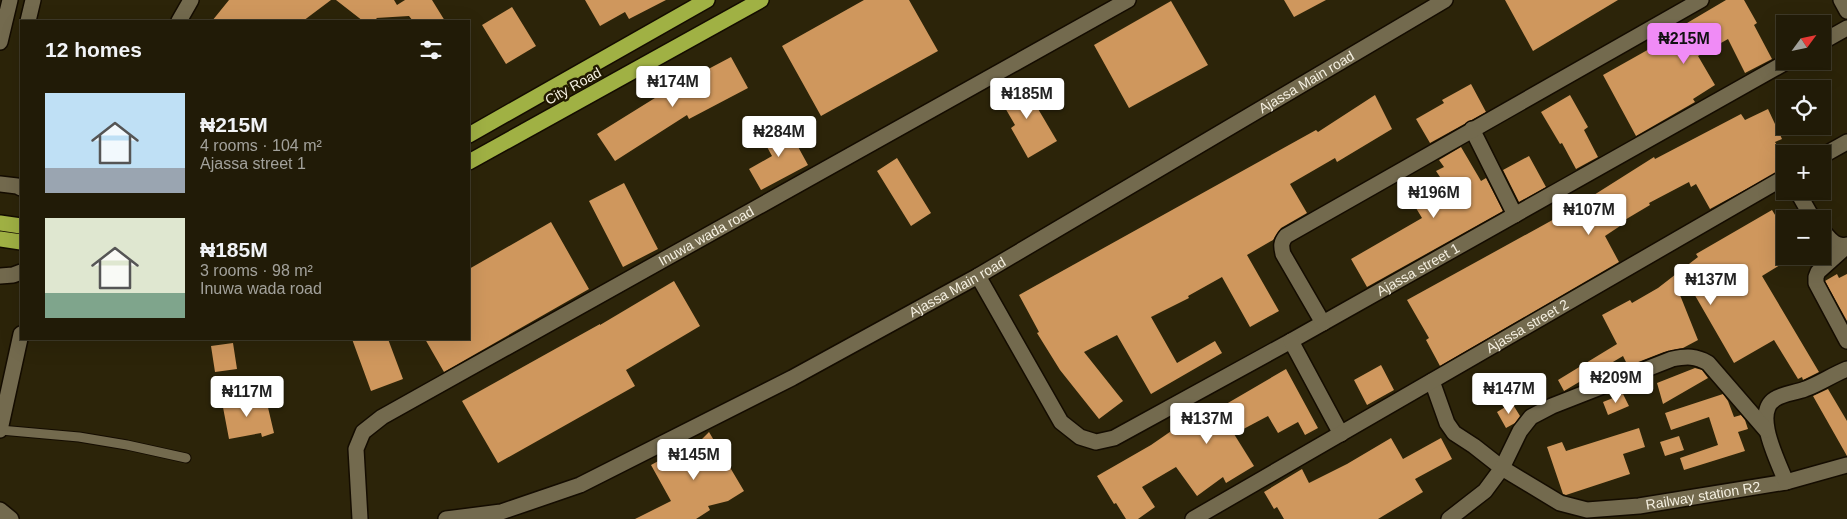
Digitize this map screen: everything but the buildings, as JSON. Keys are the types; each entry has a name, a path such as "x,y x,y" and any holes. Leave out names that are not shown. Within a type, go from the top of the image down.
{"highway":[{"name":"City Road","path":"473,131 707,0"},
{"name":"City Road","path":"470,161 761,0"},
{"path":"0,223 20,226"},
{"path":"0,239 20,242"}],"street":[{"path":"0,42 10,0"},
{"path":"28,20 33,0"},
{"path":"180,20 191,0"},
{"name":"Inuwa wada road","path":"360,519 356,449 363,432 382,418 1128,0"},
{"path":"1323,323 1283,254 1281,246 1286,236 1701,0"},
{"path":"1840,0 1847,10"},
{"name":"Ajassa Main road","path":"446,519 501,512 580,485 792,378 978,276 1440,1"},
{"path":"1831,37 1847,28"},
{"name":"Ajassa street 1","path":"978,276 1061,422 1080,436 1096,442 1114,438 1291,341 1776,68"},
{"path":"1472,129 1515,215"},
{"path":"1831,151 1847,142"},
{"name":"City Road","path":"470,169 505,143"},
{"name":"Ajassa street 2","path":"1193,519 1776,182"},
{"path":"0,184 20,188"},
{"path":"1831,238 1837,244 1847,245"},
{"path":"1847,245 1816,276 1816,283 1847,341"},
{"path":"0,276 20,272"},
{"path":"0,430 20,339"},
{"path":"1291,341 1342,434"},
{"path":"1449,519 1485,492 1502,468 1520,431 1531,417 1552,406 1620,379 1672,359 1686,356 1699,358 1708,364 1766,430 1786,482"},
{"path":"1766,430 1766,412 1773,400 1784,394 1796,393 1847,369"},
{"name":"Railway station R2","path":"1432,381 1447,423 1454,433 1502,468 1560,503 1587,510 1639,506 1786,482 1847,466"},
{"path":"0,510 11,519"}],"lane":[{"path":"0,430 79,437 186,458"}]}
